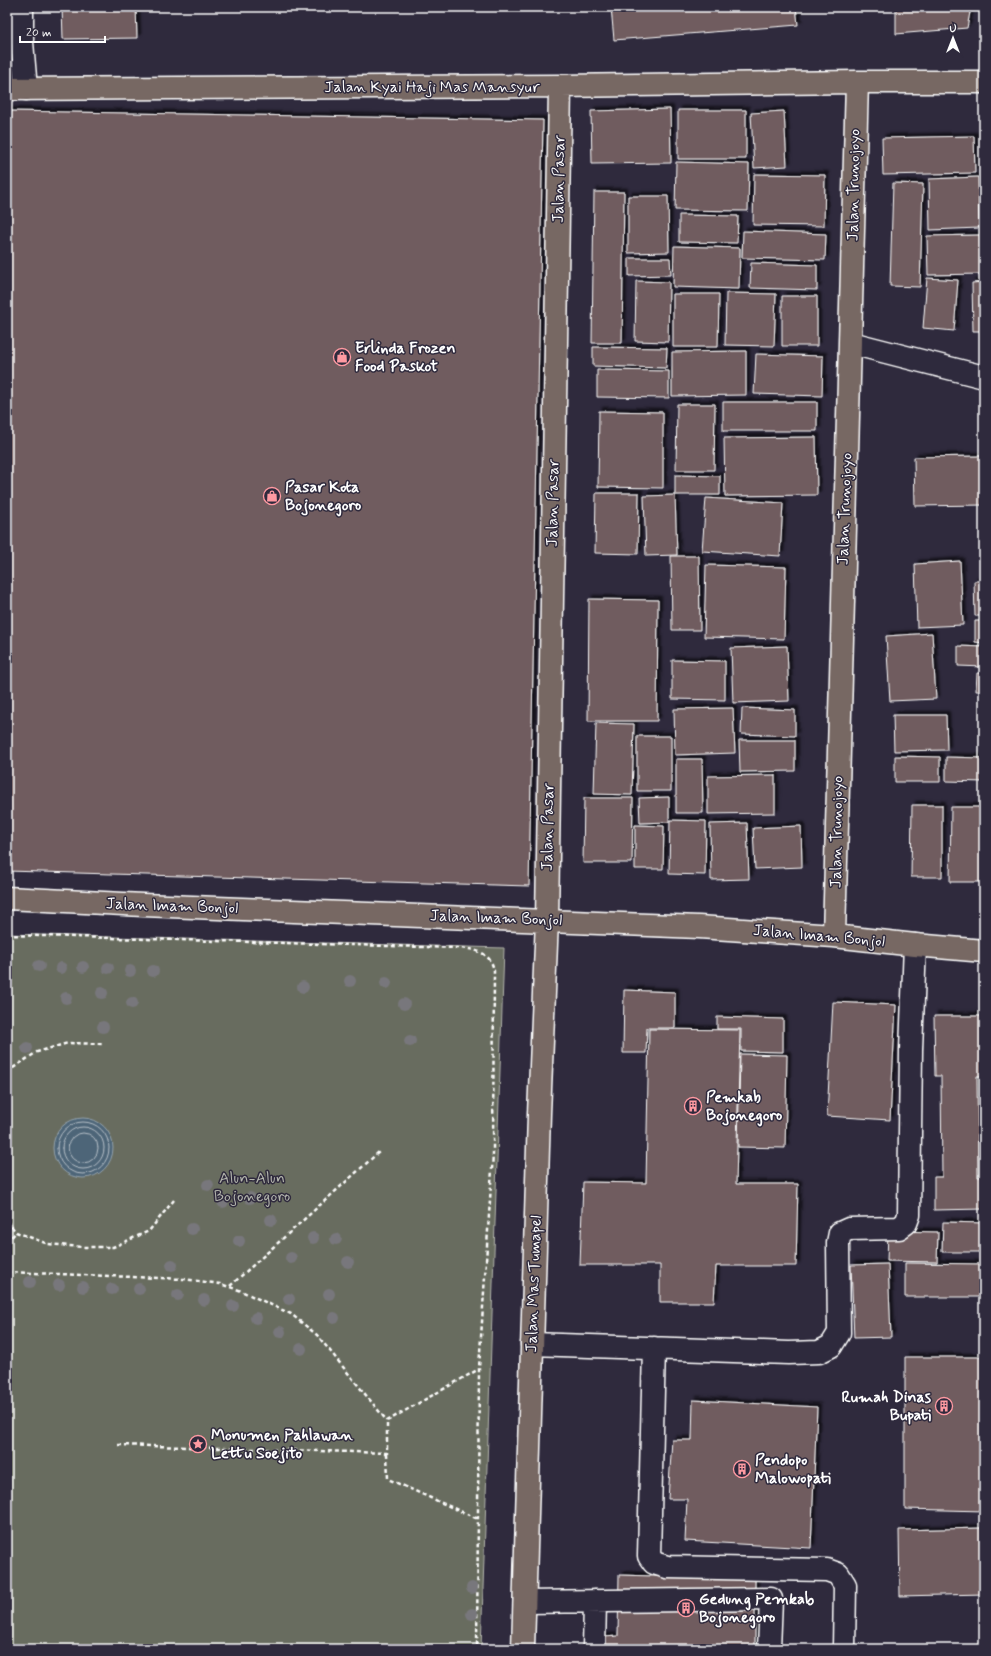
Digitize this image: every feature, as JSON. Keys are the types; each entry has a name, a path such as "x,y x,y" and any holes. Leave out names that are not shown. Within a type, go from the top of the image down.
{"main road":[{"name":"Jalan Trunojoyo","path":"834,936 857,82"},
{"name":"Jalan Kyai Haji Mas Mansyur","path":"17,89 984,82"},
{"name":"Jalan Pasar","path":"547,920 560,86"},
{"name":"Jalan Imam Bonjol","path":"7,898 143,905 699,927 834,936 915,946 984,952"},
{"name":"Jalan Mas Tumapel","path":"524,1649 532,1344 547,920"}],"street":[{"path":"17,89 22,42 22,7"},
{"path":"850,343 984,377"},
{"path":"532,1344 789,1353 819,1352 831,1346 839,1333 838,1243 840,1233 849,1229 899,1228 906,1223 909,1215 911,1050 915,946"},
{"path":"654,1348 649,1556 654,1563 667,1567 827,1570 838,1574 845,1585 844,1649"},
{"path":"525,1602 771,1599 769,1649"},
{"path":"594,1649 595,1601"}],"path":[{"path":"7,935 458,948 474,949 485,954 493,963 493,1154 479,1368 476,1649"},
{"path":"7,1072 37,1052 68,1043 102,1044"},
{"path":"230,1287 379,1152"},
{"path":"7,1221 16,1232 48,1244 82,1247 113,1247 149,1231 174,1200"},
{"path":"7,1242 16,1232"},
{"path":"7,1272 184,1279 230,1287 256,1296 291,1314 317,1335 387,1421 388,1479 478,1519"},
{"path":"387,1421 479,1368"},
{"path":"118,1445 387,1453"}],"green space":[{"name":"Alun-Alun Bojonegoro","path":"7,934 504,948 481,1649 7,1649"}],"water":[{"path":"77,1118 89,1118 100,1123 108,1131 113,1142 111,1160 100,1173 89,1178 77,1178 66,1173 58,1165 53,1154 53,1142 58,1131 66,1123"}],"building":[{"path":"62,7 136,7 137,38 63,39"},
{"path":"611,7 796,7 798,25 614,40"},
{"path":"896,7 971,7 967,28 896,34"},
{"path":"670,109 671,163 592,164 591,111"},
{"path":"678,110 746,110 746,159 678,159"},
{"name":"Pasar Kota Bojonegoro","path":"7,111 543,120 529,886 7,871"},
{"path":"784,111 787,166 754,168 751,113"},
{"path":"974,136 975,173 883,175 882,138"},
{"path":"676,162 749,164 748,211 675,210"},
{"path":"754,174 825,175 824,226 753,225"},
{"path":"978,177 979,228 930,230 929,179"},
{"path":"893,183 923,184 920,287 890,286"},
{"path":"594,192 624,192 622,343 592,343"},
{"path":"628,196 668,196 669,252 628,253"},
{"path":"679,215 738,216 737,243 679,242"},
{"path":"743,231 826,234 825,260 742,258"},
{"path":"980,235 981,274 928,275 927,236"},
{"path":"674,246 740,248 739,289 673,287"},
{"path":"629,258 670,258 671,275 629,276"},
{"path":"751,263 817,265 817,290 750,288"},
{"path":"927,278 958,280 954,331 923,328"},
{"path":"636,281 669,282 668,342 635,341"},
{"path":"984,282 984,331 973,331 972,283"},
{"path":"726,293 776,294 774,346 725,345"},
{"path":"673,294 719,294 718,347 673,347"},
{"path":"782,296 817,296 817,346 782,346"},
{"path":"593,347 667,348 666,368 593,366"},
{"path":"746,351 746,395 672,396 672,352"},
{"path":"756,354 823,356 822,396 754,394"},
{"path":"597,370 669,371 669,398 597,397"},
{"path":"723,402 817,402 817,431 723,431"},
{"path":"677,404 715,404 714,470 676,470"},
{"path":"599,411 663,412 663,488 598,487"},
{"path":"816,437 817,495 725,496 724,438"},
{"path":"984,456 984,505 915,506 914,457"},
{"path":"675,475 720,476 720,495 675,495"},
{"path":"596,493 639,493 638,554 595,553"},
{"path":"675,495 677,555 646,556 644,496"},
{"path":"706,498 783,503 780,556 702,551"},
{"path":"671,556 699,556 700,630 672,630"},
{"path":"960,561 963,625 917,627 915,564"},
{"path":"706,565 786,567 784,639 704,637"},
{"path":"974,581 984,581 984,616 975,616"},
{"path":"589,599 658,600 657,721 588,721"},
{"path":"975,621 984,621 984,643 975,642"},
{"path":"932,633 936,699 890,701 886,636"},
{"path":"787,646 789,701 733,703 731,648"},
{"path":"958,646 984,647 984,667 958,666"},
{"path":"672,660 725,661 725,700 672,699"},
{"path":"977,673 984,673 984,691 976,691"},
{"path":"733,708 735,753 675,755 674,709"},
{"path":"742,708 795,710 795,736 741,734"},
{"path":"893,715 946,715 947,750 894,751"},
{"path":"596,723 634,724 632,795 594,794"},
{"path":"637,736 671,736 671,791 637,791"},
{"path":"739,740 795,740 795,771 740,772"},
{"path":"895,756 940,757 940,782 895,782"},
{"path":"946,757 984,758 984,782 946,781"},
{"path":"676,759 702,759 703,813 676,813"},
{"path":"775,775 775,813 708,814 708,776"},
{"path":"669,797 669,822 640,823 639,798"},
{"path":"584,798 633,798 632,863 583,863"},
{"path":"912,805 942,805 942,877 911,877"},
{"path":"951,807 984,807 984,882 950,882"},
{"path":"670,820 706,821 705,875 669,874"},
{"path":"747,823 749,879 711,880 710,824"},
{"path":"635,825 664,826 663,869 635,869"},
{"path":"801,826 802,867 755,869 753,828"},
{"path":"624,990 675,992 675,1028 647,1028 646,1053 623,1053"},
{"path":"833,1002 896,1005 890,1120 827,1116"},
{"path":"934,1016 984,1016 984,1076 977,1076 978,1177 984,1177 984,1209 934,1210 934,1177 942,1177 941,1076 935,1076"},
{"path":"717,1017 783,1019 783,1052 741,1051 741,1029 717,1029"},
{"name":"Pemkab Bojonegoro","path":"649,1029 740,1030 736,1184 798,1184 796,1266 716,1266 714,1302 660,1302 660,1265 580,1265 583,1182 646,1183"},
{"path":"740,1054 787,1055 785,1148 738,1147"},
{"path":"943,1222 984,1223 984,1252 942,1252"},
{"path":"888,1231 938,1232 937,1262 887,1261"},
{"path":"905,1263 984,1264 984,1297 905,1297"},
{"path":"888,1264 891,1337 854,1338 851,1265"},
{"name":"Rumah Dinas Bupati","path":"905,1357 984,1357 984,1511 905,1509"},
{"name":"Pendopo Malowopati","path":"693,1400 817,1407 811,1548 685,1541 687,1499 668,1499 672,1440 692,1440"},
{"path":"983,1528 984,1594 900,1596 899,1530"},
{"name":"Gedung Pemkab Bojonegoro","path":"619,1575 755,1579 755,1649 590,1649 590,1638 618,1636"}],"place":[{"name":"Erlinda Frozen Food Paskot","path":"342,357"},
{"name":"Pasar Kota Bojonegoro","path":"272,496"},
{"name":"Pemkab Bojonegoro","path":"693,1106"},
{"name":"Rumah Dinas Bupati","path":"944,1406"},
{"name":"Monumen Pahlawan Lettu Soejito","path":"198,1444"},
{"name":"Pendopo Malowopati","path":"742,1469"},
{"name":"Gedung Pemkab Bojonegoro","path":"686,1608"}]}
